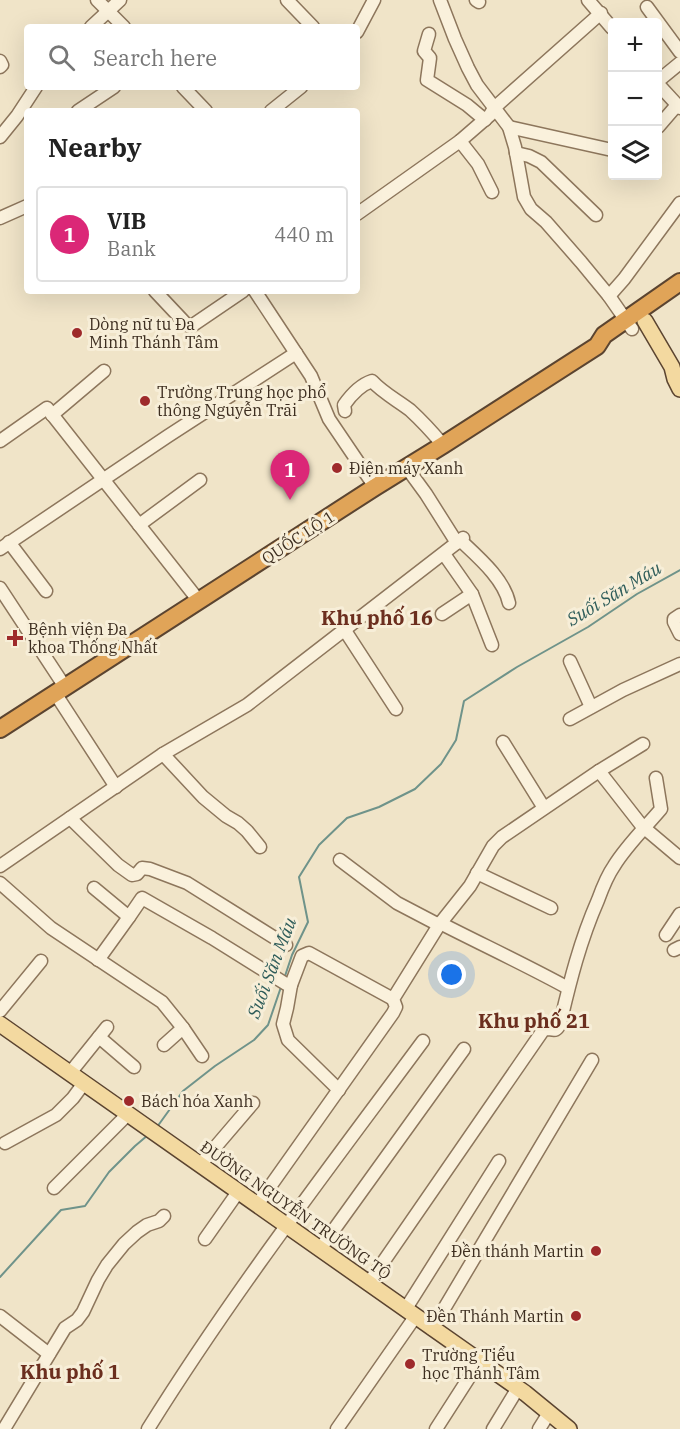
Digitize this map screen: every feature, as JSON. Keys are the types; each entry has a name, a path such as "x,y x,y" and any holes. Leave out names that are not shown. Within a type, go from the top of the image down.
{"highway":[{"name":"QUỐC LỘ 1","path":"636,320 680,282"},
{"name":"QUỐC LỘ 1","path":"0,729 597,346 604,335 680,296"}],"main road":[{"path":"636,320 672,367 677,384"},
{"name":"ĐƯỜNG NGUYỄN TRƯỜNG TỘ","path":"0,1024 518,1388 569,1429"}],"street":[{"path":"97,0 121,24"},
{"path":"95,24 120,0"},
{"path":"286,0 310,24"},
{"path":"360,26 374,0"},
{"path":"440,0 455,39 477,85 509,127 524,197 531,209 546,222 609,296 636,320"},
{"path":"588,0 608,23"},
{"path":"647,8 680,52"},
{"path":"360,212 460,141 601,14"},
{"path":"429,34 424,51 430,58 427,80 467,105 485,120"},
{"path":"0,61 2,65 0,68"},
{"path":"662,78 680,63"},
{"path":"658,126 679,107 662,88"},
{"path":"0,137 34,90"},
{"path":"82,108 110,90"},
{"path":"186,90 203,108"},
{"path":"275,108 297,90"},
{"path":"509,127 608,149"},
{"path":"460,141 478,164 492,192"},
{"path":"516,153 541,162 596,215"},
{"path":"609,296 680,203"},
{"path":"0,218 24,207"},
{"path":"158,294 187,325 193,325 239,294"},
{"path":"257,294 311,376 329,419 375,487"},
{"path":"46,591 5,545 296,353"},
{"path":"52,415 104,371"},
{"path":"345,411 344,405 349,398 363,385 372,381 410,410 443,445"},
{"path":"0,441 46,408 199,601"},
{"path":"407,468 460,541 501,583 507,593 509,603"},
{"path":"139,525 200,480"},
{"path":"0,866 163,754 246,705 460,541"},
{"path":"444,554 472,594 492,645"},
{"path":"0,588 116,787"},
{"path":"442,614 472,594"},
{"path":"680,615 674,619 674,622 680,634"},
{"path":"344,629 396,709"},
{"path":"570,661 591,708"},
{"path":"570,719 623,690 680,664"},
{"path":"503,742 544,808"},
{"path":"393,999 440,924 470,886 493,846 502,837 544,808 643,744"},
{"path":"163,754 203,797 243,827 260,847"},
{"path":"599,771 643,828 680,858"},
{"path":"368,1284 544,1029 554,1031 558,1029 574,965 589,919 602,890 614,866 643,828 661,809 656,778"},
{"path":"70,818 118,865 132,875 137,874 142,868 150,869 187,883 286,945"},
{"path":"340,860 397,903 568,988"},
{"path":"477,873 551,908"},
{"path":"0,883 51,928 162,1002 202,1056"},
{"path":"94,888 129,917"},
{"path":"98,960 142,898 285,983"},
{"path":"666,935 680,914"},
{"path":"257,1205 339,1090 396,1007 393,999 309,953 302,956 285,983 287,1008 283,1024 288,1040 339,1090"},
{"path":"0,1011 41,961"},
{"path":"164,1045 183,1028"},
{"path":"70,1073 103,1032 134,1067"},
{"path":"148,1429 246,1282 423,1041"},
{"path":"320,1250 464,1049"},
{"path":"432,1329 592,1060"},
{"path":"5,1143 56,1115 84,1083"},
{"path":"200,1165 253,1103"},
{"path":"54,1188 128,1114"},
{"path":"337,1429 410,1314 500,1161"},
{"path":"205,1239 238,1192"},
{"path":"4,1429 65,1328 77,1320 83,1312 98,1280 115,1254 137,1232 165,1216"},
{"path":"0,1316 49,1354"},
{"path":"436,1429 479,1362"},
{"path":"493,1429 518,1388"},
{"path":"539,1429 549,1413"}],"waterway":[{"name":"Suối Săn Máu","path":"285,976 308,922 299,877 319,845 347,818 379,807 415,789 441,764 456,740 464,701 680,570"},
{"name":"Suối Săn Máu","path":"157,1127 183,1091 254,1040 268,1025 281,987"},
{"name":"Suối Săn Máu","path":"0,1277 61,1210 85,1206 109,1172 148,1135"}],"place":[{"name":"Dòng nữ tu Đa Minh Thánh Tâm","path":"77,333"},
{"name":"Trường Trung học phổ thông Nguyễn Trãi","path":"145,401"},
{"name":"Điện máy Xanh","path":"337,468"},
{"name":"VIB","path":"290,500"},
{"name":"Bệnh viện Đa khoa Thống Nhất","path":"15,638"},
{"name":"Bách hóa Xanh","path":"129,1101"},
{"name":"Đền thánh Martin","path":"596,1251"},
{"name":"Đền Thánh Martin","path":"576,1316"},
{"name":"Trường Tiểu học Thánh Tâm","path":"410,1364"}],"district":[{"name":"Khu phố 16","path":"377,618"},
{"name":"Khu phố 21","path":"534,1021"},
{"name":"Khu phố 1","path":"70,1372"}]}
